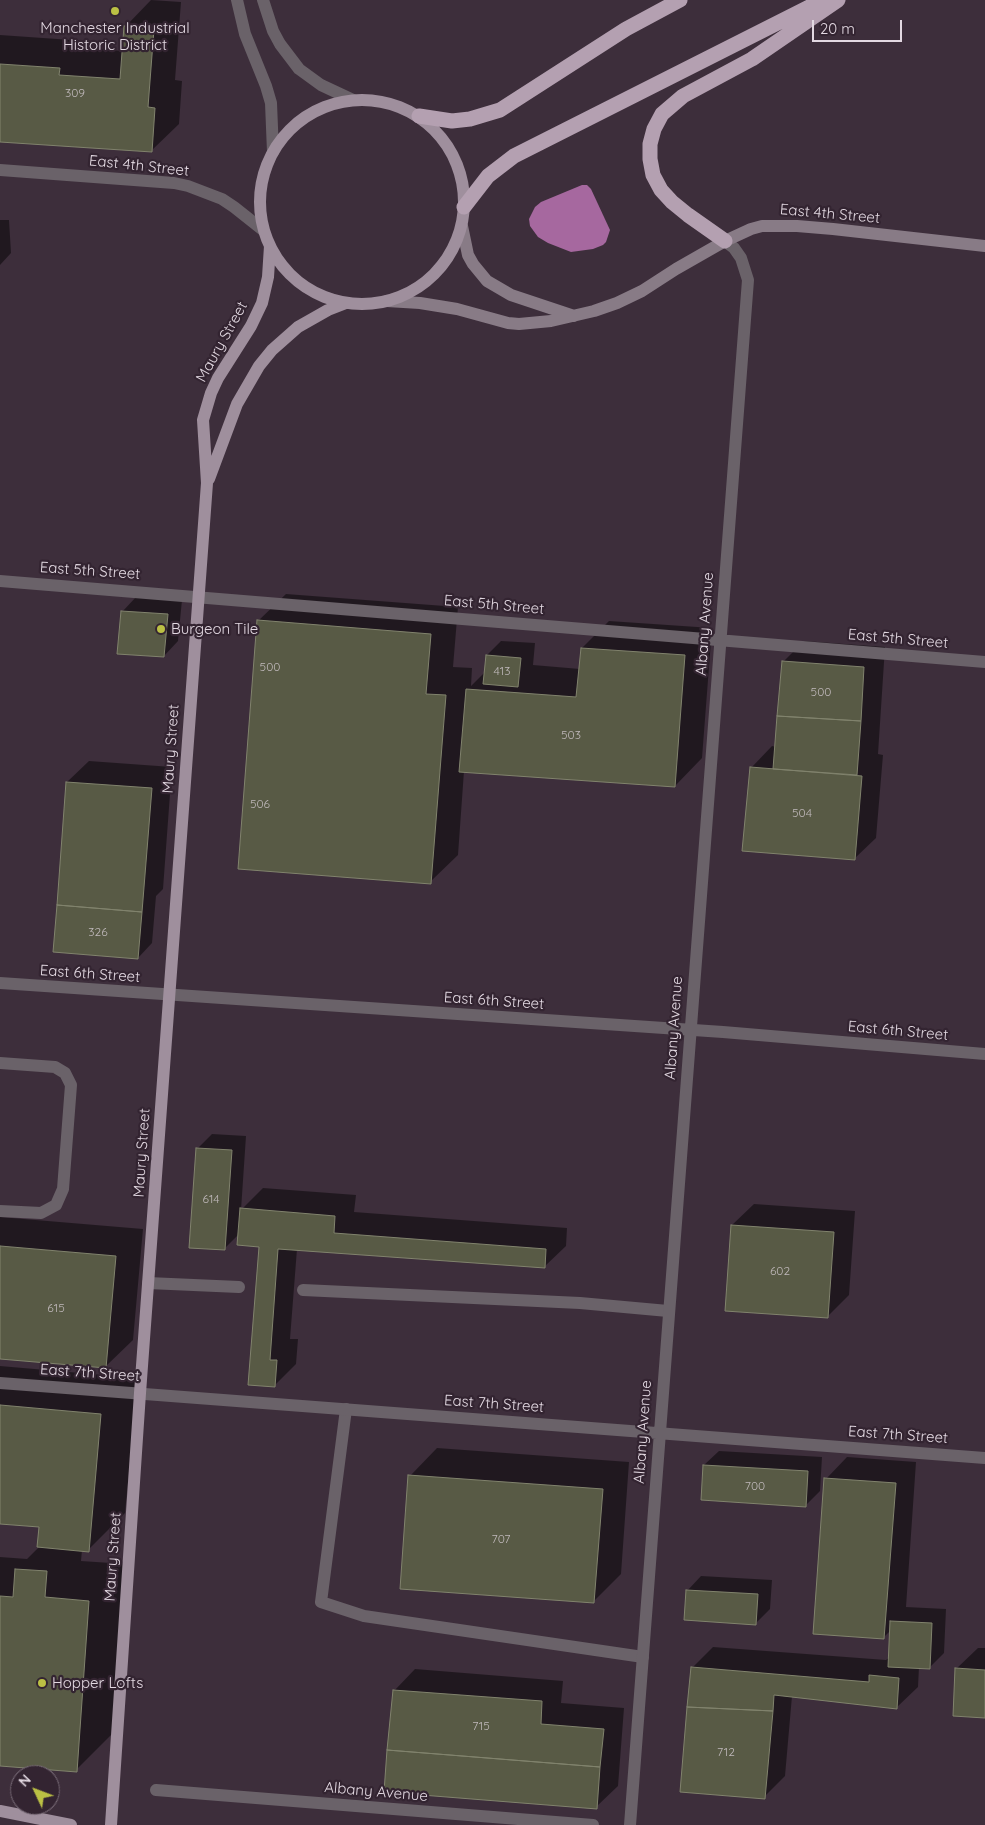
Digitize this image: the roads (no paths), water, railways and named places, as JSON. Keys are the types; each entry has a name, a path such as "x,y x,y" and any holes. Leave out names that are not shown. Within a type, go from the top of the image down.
{"highway":[{"path":"419,116 452,121 470,119 500,110 626,29 680,0"},
{"path":"464,207 488,176 514,156 823,0"},
{"path":"725,240 688,216 661,190 654,175 650,159 650,144 654,129 662,114 671,104 752,59 838,0"}],"main road":[{"path":"352,100 387,102 403,107 419,116 441,136 457,162 463,184 464,207 462,226 454,247 442,266 408,294 387,301 366,304 347,303 330,299 315,293 288,273 270,246 263,230 260,214 261,182 273,152 282,138 306,116 336,102 352,100"},
{"name":"Maury Street","path":"111,1825 140,1394 207,483 203,420 218,378 251,326 262,303 268,277 270,246"},
{"name":"Maury Street","path":"207,483 237,404 259,366 278,344 298,327 328,310 347,303"},
{"path":"0,1812 71,1825"}],"street":[{"path":"237,0 245,34 266,86 270,103 273,152"},
{"path":"263,0 273,31 300,69 310,78 333,92 352,100"},
{"name":"East 4th Street","path":"0,170 188,186 222,199 263,230"},
{"name":"East 4th Street","path":"387,301 420,303 519,324 551,321 609,306 642,292 676,268 725,240 751,229 778,225 833,229 985,246"},
{"path":"462,226 468,255 487,281 511,295 574,316"},
{"name":"Albany Avenue","path":"630,1825 748,280 741,258 725,240"},
{"name":"East 5th Street","path":"0,581 985,662"},
{"name":"East 6th Street","path":"0,983 690,1030 985,1054"},
{"path":"0,1063 55,1067 65,1073 71,1085 63,1189 56,1205 41,1213 0,1211"},
{"path":"148,1283 240,1287"},
{"path":"303,1290 580,1303 668,1312"},
{"name":"East 7th Street","path":"0,1382 985,1458"},
{"path":"346,1409 321,1602 364,1616 643,1658"},
{"name":"Albany Avenue","path":"156,1790 593,1825"}],"place":[{"name":"Manchester Industrial Historic District","path":"115,11"},
{"name":"Burgeon Tile","path":"161,629"},
{"name":"Hopper Lofts","path":"42,1683"}]}
